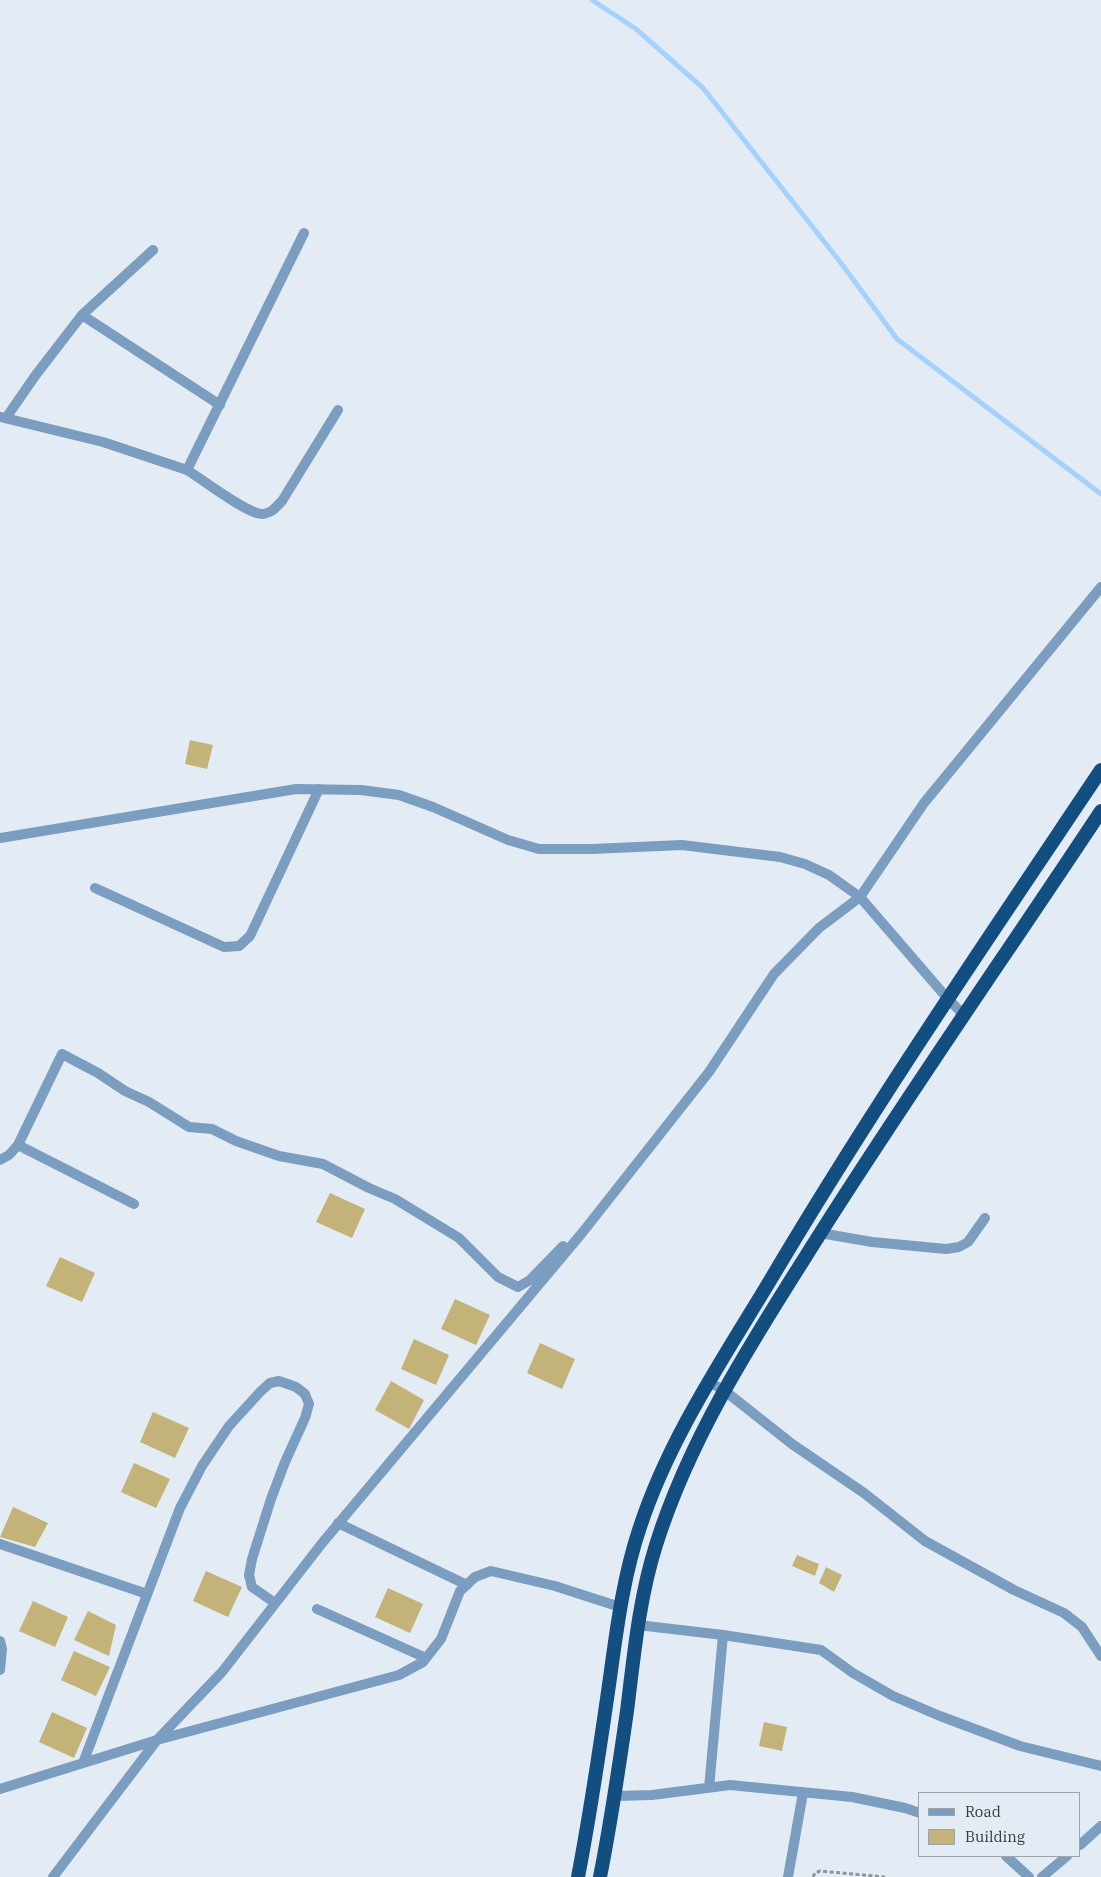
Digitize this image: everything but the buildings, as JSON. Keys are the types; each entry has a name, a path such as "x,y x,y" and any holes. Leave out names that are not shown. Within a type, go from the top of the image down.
{"highway":[{"path":"578,1877 592,1802 620,1607 631,1556 663,1467 709,1382 832,1177 947,998 1101,770"},
{"path":"600,1877 616,1796 641,1602 656,1545 685,1468 724,1392 874,1147 1101,811"}],"street":[{"path":"187,470 304,233"},
{"path":"153,250 82,315 3,418 104,442 187,470 248,510 264,514 272,511 282,501 338,410"},
{"path":"82,315 220,405"},
{"path":"53,1877 157,1740 222,1672 338,1523 582,1233 709,1072 774,974 819,928 860,897 924,803 1101,587"},
{"path":"0,838 296,789 361,790 399,795 432,807 508,840 539,849 682,845 780,857 804,864 829,875 860,897 947,998 964,1015"},
{"path":"94,888 224,947 239,946 250,936 319,789"},
{"path":"0,1160 9,1155 18,1145 65,1056 98,1073 125,1091 150,1102 189,1127 212,1129 248,1146 279,1156 323,1164 395,1199 459,1238 498,1277 518,1287 530,1280 565,1243 582,1233"},
{"path":"18,1145 134,1204"},
{"path":"820,1233 872,1242 946,1249 960,1247 968,1242 985,1218"},
{"path":"83,1763 180,1508 202,1466 229,1426 261,1390 270,1383 278,1381 296,1387 305,1394 309,1404 275,1490 248,1575 252,1587 275,1603"},
{"path":"709,1382 792,1444 864,1493 925,1541 1014,1590 1064,1614 1082,1627 1101,1656"},
{"path":"338,1523 467,1585"},
{"path":"0,1544 147,1594"},
{"path":"0,1788 157,1740 399,1676 423,1662 441,1639 460,1591 475,1577 491,1571 555,1586 620,1607"},
{"path":"317,1609 426,1658"},
{"path":"638,1625 723,1635 821,1650 853,1673 893,1696 940,1716 1020,1746 1101,1766"},
{"path":"709,1788 723,1635"},
{"path":"0,1641 2,1649 0,1670"},
{"path":"616,1796 652,1795 730,1785 852,1797 918,1812"},
{"path":"788,1877 803,1793"},
{"path":"1081,1844 1101,1826"},
{"path":"1007,1857 1029,1877"},
{"path":"1042,1877 1066,1857"}],"path":[{"path":"813,1877 815,1873 820,1871 885,1877"}],"waterway":[{"path":"592,0 636,29 703,88 841,263 897,339 1101,494"}]}
